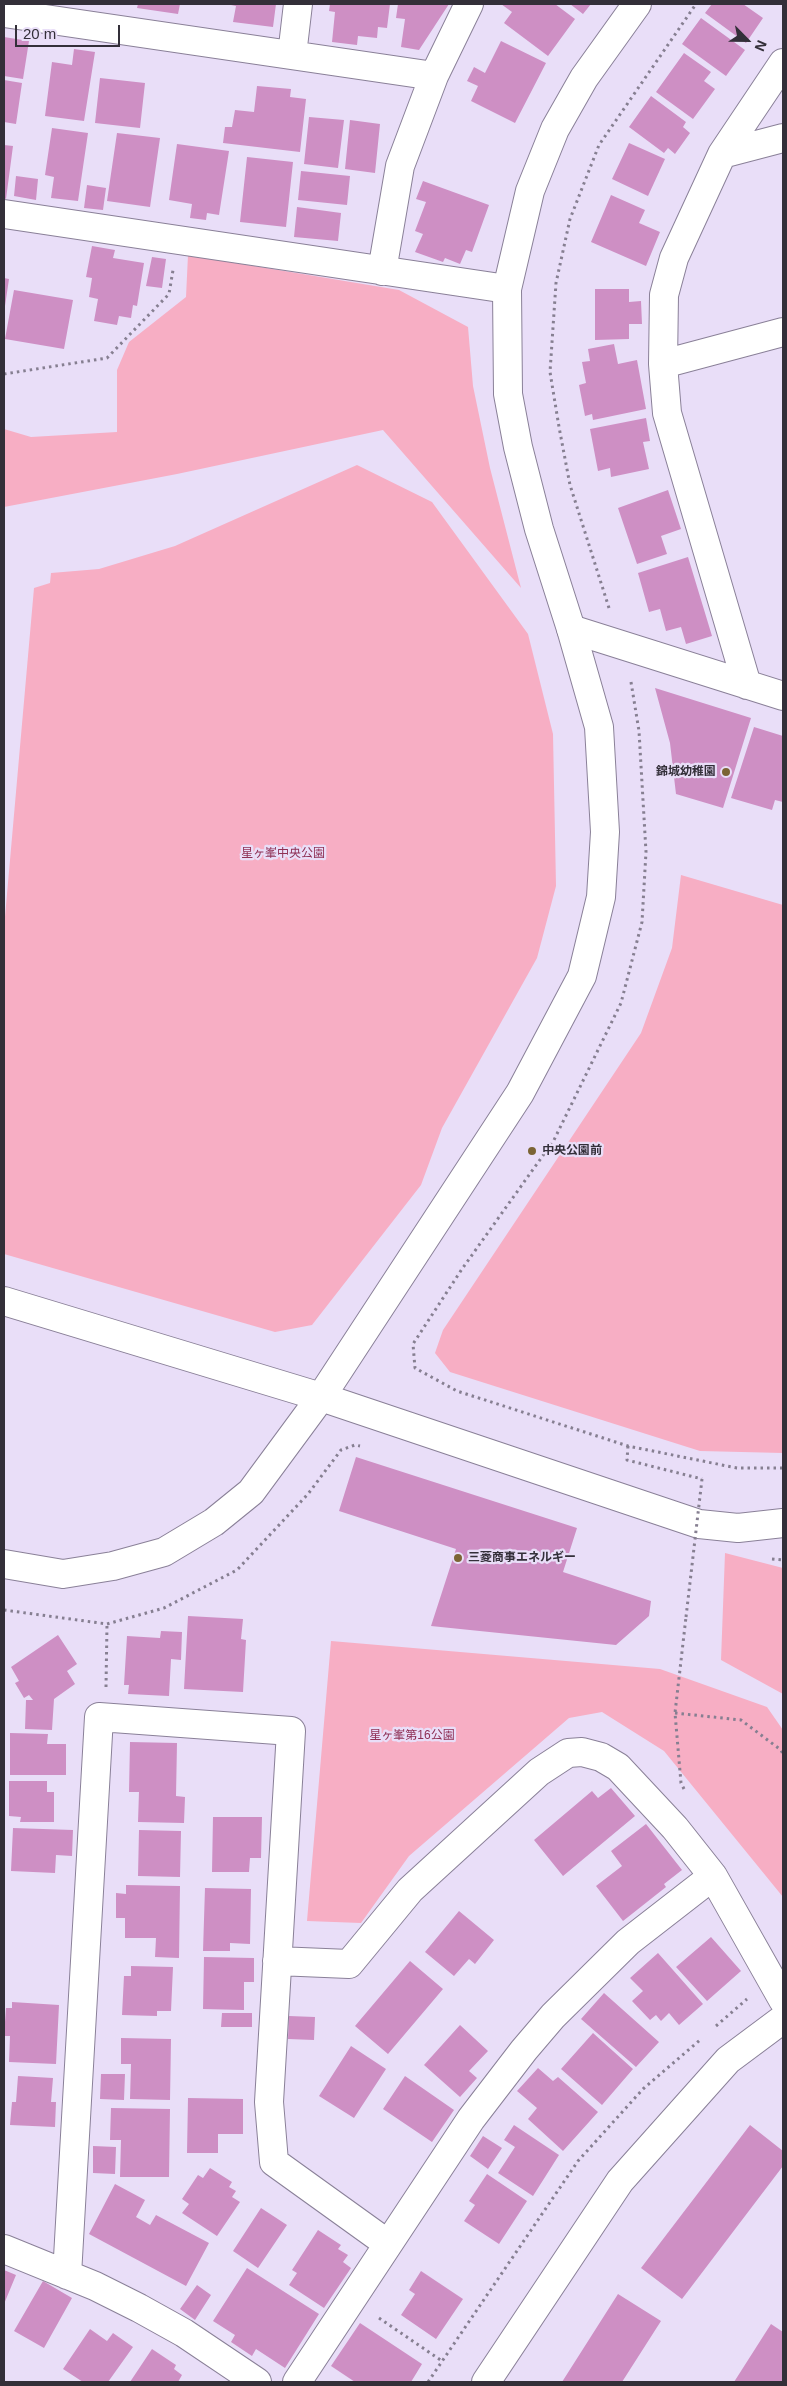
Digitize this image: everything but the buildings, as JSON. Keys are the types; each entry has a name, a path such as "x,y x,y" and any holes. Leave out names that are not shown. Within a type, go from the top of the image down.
{"street":[{"path":"292,55 298,4"},
{"path":"382,270 400,166 434,76 469,4"},
{"path":"4,1564 63,1574 113,1566 164,1552 214,1522 251,1492 320,1397 520,1093 582,976 601,897 605,823 599,727 571,628 539,529 514,429 508,394 507,289 530,191 555,129 584,78 637,4"},
{"path":"4,13 434,76"},
{"path":"747,685 668,412 663,364 664,295 674,258 722,154 783,63"},
{"path":"722,154 783,138"},
{"path":"4,214 507,289"},
{"path":"663,364 783,332"},
{"path":"571,628 783,696"},
{"path":"4,1301 320,1397 699,1524 738,1528 783,1523"},
{"path":"67,2275 99,1717 290,1731 269,2102 274,2162 388,2244"},
{"path":"277,1961 349,1964 410,1890 539,1772 568,1753 582,1752 601,1757 618,1767 675,1828 713,1876 783,2000"},
{"path":"297,2382 471,2119 535,2036 628,1942 713,1876"},
{"path":"486,2382 620,2181 728,2060 783,2019"},
{"path":"4,2249 95,2286 184,2333 257,2382"}],"path":[{"path":"612,618 570,485 559,427 550,372 556,283 570,218 599,145 696,4"},
{"path":"4,374 107,358 169,294 178,240"},
{"path":"629,674 639,731 646,852 642,922 621,1002 554,1140 462,1269 413,1344 415,1368 457,1391 628,1446 737,1468 783,1468"},
{"path":"4,1610 107,1624 164,1608 237,1570 308,1494 340,1450 355,1446 362,1447"},
{"path":"628,1446 627,1460 702,1479 675,1713 681,1783 685,1790"},
{"path":"684,1550 701,1553"},
{"path":"767,1558 783,1560"},
{"path":"105,1717 107,1624"},
{"path":"675,1713 741,1720 781,1750 783,1754"},
{"path":"711,2030 749,1998"},
{"path":"428,2382 578,2161 643,2089 703,2037"},
{"path":"352,2300 442,2361"}],"green space":[{"path":"188,255 399,290 468,327 473,386 490,468 521,588 383,430 177,474 4,507 4,429 31,437 117,432 117,370 129,342 186,297"},
{"name":"星ヶ峯中央公園","path":"357,465 432,502 528,634 553,734 556,886 537,958 442,1128 421,1185 312,1325 275,1332 4,1254 4,928 34,588 50,583 51,573 99,569 175,546"},
{"path":"681,875 783,905 783,1453 700,1451 450,1372 435,1353 443,1330 641,1033 672,948"},
{"path":"725,1553 783,1568 783,1694 721,1660"},
{"name":"星ヶ峯第16公園","path":"331,1641 660,1669 767,1707 783,1730 783,1897 664,1751 602,1712 569,1718 409,1856 361,1923 307,1921"}],"place":[{"name":"錦城幼稚園","path":"726,772"},
{"name":"中央公園前","path":"532,1151"},
{"name":"三菱商事エネルギー","path":"458,1558"}]}
